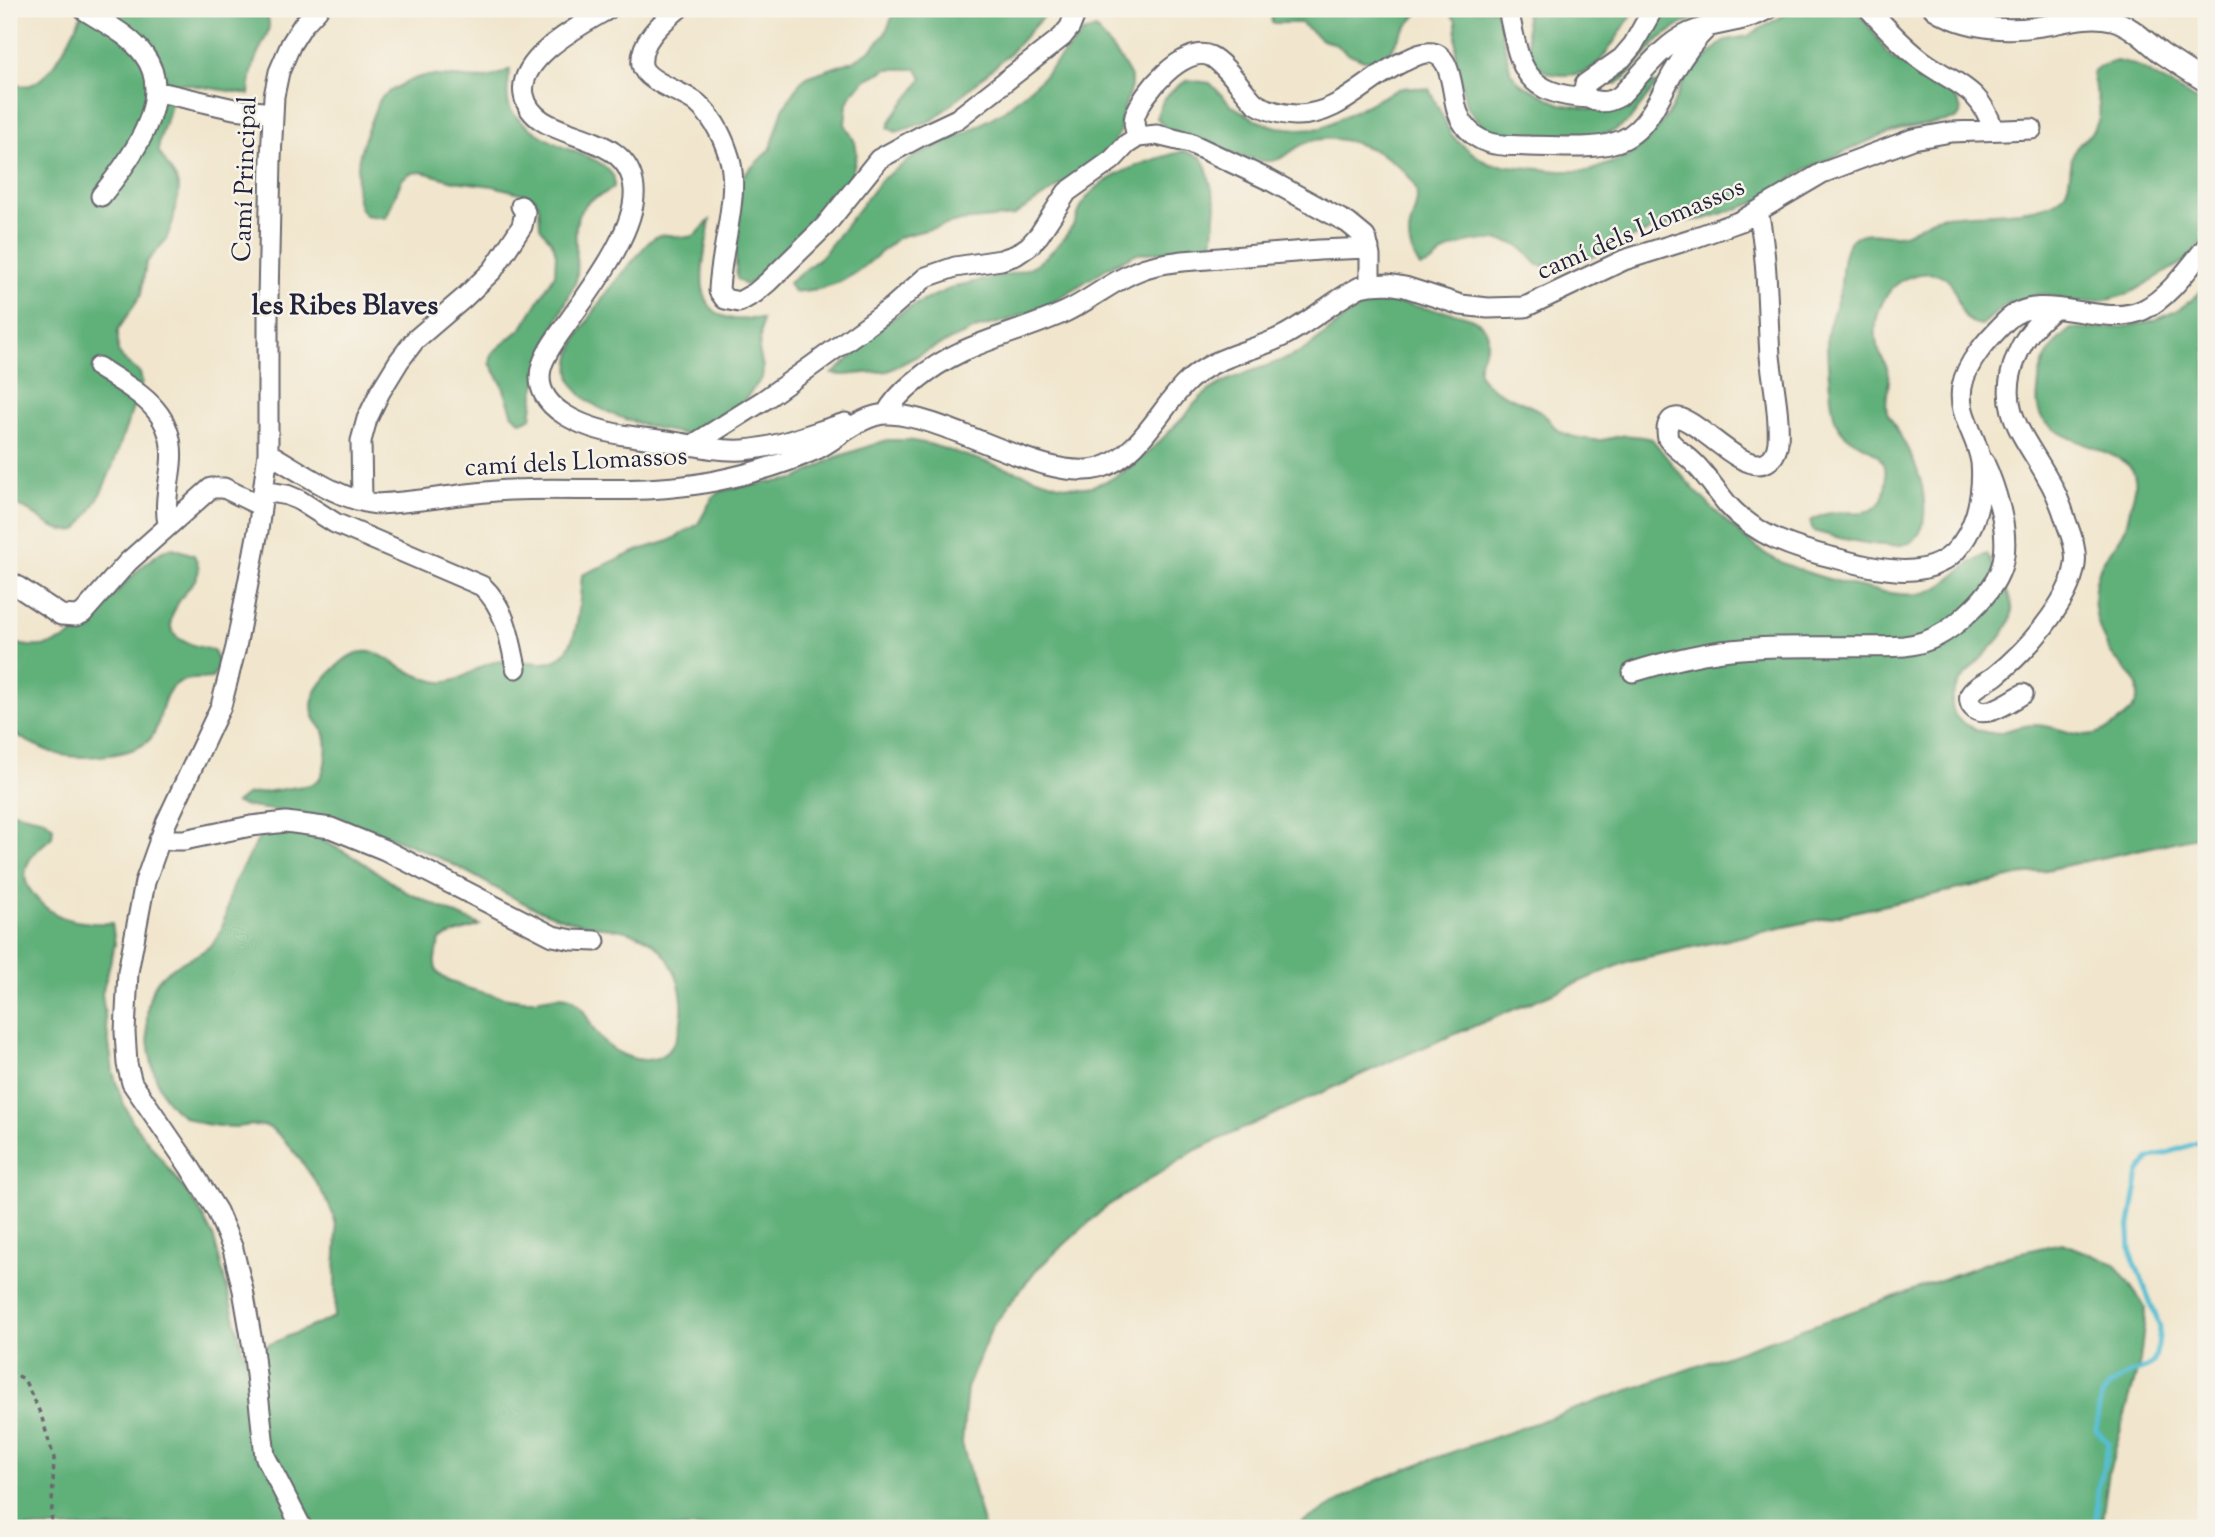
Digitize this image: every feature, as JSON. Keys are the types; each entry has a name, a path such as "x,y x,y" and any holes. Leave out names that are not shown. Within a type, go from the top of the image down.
{"street":[{"path":"83,9 111,26 145,55 152,71 155,91 141,139 101,197"},
{"path":"608,9 546,51 529,69 524,82 524,96 533,112 546,122 615,153 629,169 634,188 632,209 621,236 547,354 542,366 540,384 544,396 554,407 586,425 611,433 717,450 757,448 806,436 855,419 878,416 909,386 948,357 970,346 1062,313 1150,266 1319,250 1369,248"},
{"path":"678,9 648,40 643,70 651,78 690,97 703,109 717,128 729,154 733,185 719,291 725,299 739,302 768,282 825,226 879,159 957,119 1062,37 1077,9"},
{"path":"1508,9 1516,50 1530,76 1550,90 1599,102 1615,99 1682,36 1708,27 1745,20 1768,9"},
{"path":"1588,98 1584,90 1586,84 1622,58 1633,45 1653,9"},
{"path":"1869,9 1911,52 1975,95 1986,109 1993,130"},
{"path":"1934,9 1957,21 2007,29 2034,28 2088,18 2114,21 2129,28 2178,65 2206,82"},
{"name":"Camí Principal","path":"302,1528 265,1456 253,1348 243,1290 226,1231 200,1183 137,1091 129,1075 126,1007 132,943 145,882 159,840 221,706 236,647 258,531 268,453 268,300 273,113 276,83 284,58 309,11"},
{"path":"1138,137 1134,123 1141,104 1168,71 1189,57 1203,55 1213,58 1261,107 1277,113 1301,115 1340,104 1396,65 1419,55 1432,53 1440,56 1448,66 1455,105 1462,122 1482,140 1500,145 1613,144 1629,136 1643,124 1684,56 1708,27"},
{"path":"155,91 234,109 273,113"},
{"name":"camí dels Llomassos","path":"268,453 336,491 377,504 506,490 627,490 689,486 735,477 819,448 878,416 952,429 1061,468 1082,471 1102,467 1121,458 1180,389 1198,373 1228,356 1282,336 1350,292 1370,285 1396,285 1461,305 1503,309 1525,307 1625,260 1741,221 1822,173 1913,139 1951,132 2032,130"},
{"path":"691,446 813,365 891,308 926,277 955,267 1016,255 1029,246 1039,234 1067,192 1112,160 1138,137 1157,135 1177,139 1271,181 1348,223 1365,237 1369,248 1370,285"},
{"path":"362,501 359,452 373,405 408,348 493,270 522,226 525,212 521,206"},
{"path":"1759,211 1778,429 1776,450 1765,463 1751,464 1688,420 1678,416 1673,417 1667,427 1671,443 1695,464 1737,514 1758,530 1779,541 1811,552 1900,570 1919,570 1937,565 1960,546 1968,534 1977,510 1981,474 1979,452"},
{"path":"1633,671 1724,651 1918,644 1940,635 1960,621 1984,597 1996,580 2004,558 2006,541 1995,487 1962,409 1962,386 1966,374 1987,343 2014,314 2028,308 2101,316 2137,313 2159,299 2206,247"},
{"path":"2023,694 1987,712 1975,709 1969,700 1973,691 2003,669 2043,627 2058,605 2075,567 2074,544 2064,516 2046,475 2017,426 2008,393 2012,368 2024,341 2032,328 2055,309"},
{"path":"98,367 152,404 168,429 172,446 166,505 168,524"},
{"path":"9,581 61,615 76,616 83,612 128,562 168,524 212,488 224,488 263,499 287,495 335,523 482,586 489,592 502,614 516,668"},
{"path":"159,840 202,838 286,822 315,825 345,833 385,850 553,936 595,941"}],"path":[{"path":"9,1371 24,1379 41,1415 54,1458 51,1528"}],"green space":[{"path":"84,9 261,9 269,20 269,26 254,65 249,94 178,83 159,142 159,152 176,179 179,189 173,221 166,240 146,263 141,295 118,330 118,352 140,373 142,382 104,487 77,530 66,530 49,525 27,510 9,504 9,77 20,85 32,84 44,77 64,49"},
{"path":"893,9 1050,9 1008,55 933,120 896,132 888,128 922,77 917,69 887,69 867,79 852,93 847,103 845,124 855,142 857,153 852,174 828,210 763,275 745,285 737,279 735,249 742,177 771,148 783,109 800,82 809,76 853,61 872,49 885,34 895,11"},
{"path":"1270,9 1422,9 1391,50 1376,60 1364,60 1322,40 1301,23 1272,23"},
{"path":"1442,9 1496,9 1511,73 1521,84 1560,104 1591,109 1649,83 1657,84 1629,121 1612,132 1583,138 1545,139 1493,132 1480,123 1466,105 1456,57 1456,21 1449,12"},
{"path":"1525,9 1636,9 1598,63 1584,72 1568,75 1554,74 1536,64 1529,45"},
{"path":"1664,9 1746,9 1702,15 1682,24 1659,39 1625,78 1616,84 1610,83 1612,78"},
{"path":"1794,9 1854,9 1891,57 1937,84 1958,102 1961,111 1956,119 1902,129 1873,139 1803,171 1767,199 1705,219 1656,228 1579,262 1565,265 1538,265 1515,244 1486,240 1456,246 1420,267 1411,249 1409,237 1416,188 1403,171 1379,153 1350,142 1321,139 1308,142 1277,160 1265,161 1226,152 1164,127 1157,118 1168,95 1189,80 1210,83 1231,105 1258,121 1277,127 1298,129 1321,128 1398,89 1429,89 1451,134 1482,160 1490,164 1559,171 1589,171 1628,157 1652,136 1671,110 1683,81 1720,44 1748,36"},
{"path":"1096,29 1131,77 1119,134 1103,158 1013,216 961,221 899,237 859,271 840,282 819,289 794,292 789,283 822,256 881,180 915,156 969,131 1005,110 1040,80 1084,32"},
{"path":"2116,61 2135,65 2206,105 2206,237 2185,261 2128,294 2107,300 2075,303 2045,294 2035,295 2005,305 1982,325 1965,317 1951,283 1945,277 1921,274 1908,277 1897,284 1881,305 1876,331 1878,349 1889,375 1887,412 1919,475 1924,502 1922,529 1916,538 1900,545 1861,542 1813,531 1810,521 1819,516 1864,512 1876,507 1882,499 1886,483 1881,460 1842,431 1836,422 1832,405 1827,338 1840,292 1844,255 1850,242 1865,233 1903,234 1940,217 2024,210 2054,202 2066,190 2074,151 2098,120 2099,105 2092,74 2098,67"},
{"path":"510,69 508,99 510,108 520,121 547,139 591,158 614,177 614,187 589,201 580,212 576,231 576,281 549,338 535,388 531,418 521,422 513,415 502,384 490,363 492,353 522,328 555,274 556,254 553,244 540,227 539,207 534,198 493,186 454,181 422,172 411,173 402,179 386,218 365,215 358,202 356,188 360,153 382,97 421,77 477,79 498,75"},
{"path":"1184,151 1201,157 1206,166 1216,205 1212,246 1187,252 1135,254 1107,268 1050,304 1009,320 978,328 888,371 832,374 882,326 908,308 957,286 1018,272 1038,263 1062,240 1074,224 1085,200 1094,190 1117,175 1144,163"},
{"path":"710,220 703,261 703,290 707,302 716,312 733,319 762,319 759,350 762,378 741,404 692,435 647,426 599,408 578,391 571,379 570,361 580,333 606,293 651,240 664,235 690,237 697,234"},
{"path":"2206,285 2206,835 1629,961 1391,1061 1196,1150 1106,1207 1036,1270 992,1327 967,1388 962,1443 984,1528 9,1528 9,811 44,819 53,827 52,837 34,854 26,869 27,884 39,901 47,909 67,919 88,923 112,923 115,944 102,994 113,1072 132,1121 198,1207 214,1238 244,1355 334,1317 337,1241 335,1221 332,1211 297,1155 268,1127 205,1124 182,1115 173,1107 160,1089 156,1078 148,1038 147,1014 152,991 165,973 202,952 217,938 234,883 260,836 285,833 316,837 358,859 406,892 480,925 440,940 435,964 437,971 453,982 510,998 531,1000 563,996 573,999 608,1046 640,1060 657,1058 668,1051 676,1040 681,1021 681,995 672,966 646,938 622,930 574,922 538,910 434,855 374,832 329,818 236,803 246,795 310,785 319,779 325,763 326,743 324,732 315,719 313,699 326,677 349,657 361,652 375,653 410,672 440,682 455,680 495,662 543,663 555,660 565,653 576,629 582,575 639,550 669,541 698,524 713,497 722,491 796,479 834,458 887,440 929,444 1059,485 1092,486 1132,466 1208,392 1234,377 1303,350 1355,311 1388,302 1450,312 1476,321 1487,332 1487,345 1479,372 1488,385 1540,411 1553,426 1571,436 1598,440 1628,435 1652,439 1716,512 1760,550 1782,562 1841,582 1910,594 1924,593 1941,586 1987,554 2011,601 2010,621 1992,648 1957,686 1952,699 1955,715 1967,725 1989,733 2036,725 2075,734 2094,734 2124,718 2137,699 2137,684 2114,658 2104,641 2094,596 2098,572 2103,561 2126,528 2135,490 2135,478 2129,466 2120,459 2063,434 2042,418 2038,410 2040,373 2049,352 2071,329 2120,327 2152,321 2181,307"},
{"path":"173,548 194,555 199,571 176,607 171,618 171,627 180,639 213,650 218,664 212,678 188,680 173,687 168,693 151,738 120,753 93,757 68,756 39,747 9,732 9,641 32,646 53,644 71,635 88,623 150,560"},
{"path":"2062,1243 2115,1264 2146,1308 2140,1361 2109,1472 2101,1528 1292,1528 1375,1481 1427,1461 2008,1255"}],"waterway":[{"path":"2092,1528 2096,1519 2098,1489 2108,1443 2097,1431 2102,1396 2112,1384 2148,1367 2154,1361 2158,1346 2160,1327 2130,1250 2129,1230 2139,1173 2149,1159 2206,1140"}],"district":[{"name":"les Ribes Blaves","path":"345,307"}]}
